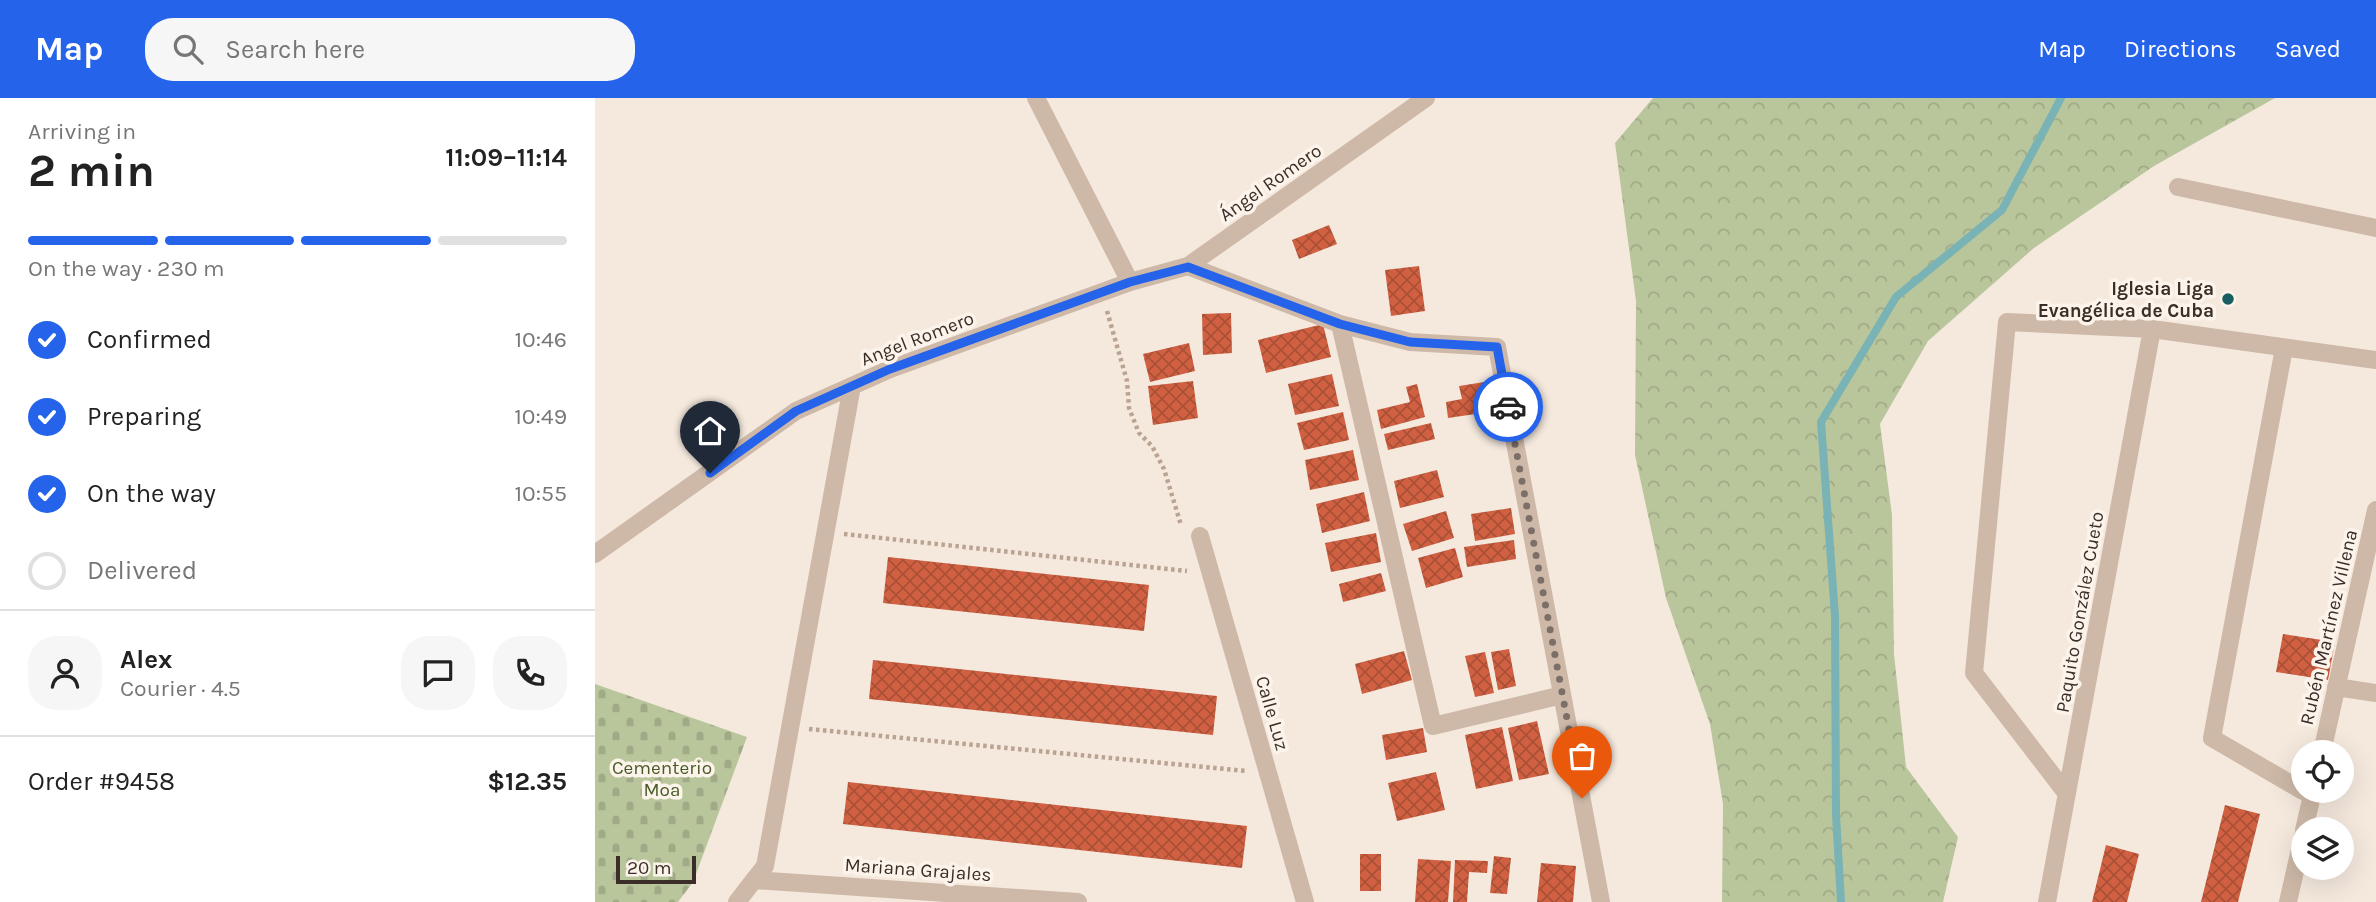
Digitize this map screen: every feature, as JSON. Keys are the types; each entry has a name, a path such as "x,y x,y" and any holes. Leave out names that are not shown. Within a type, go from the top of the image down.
{"street":[{"path":"1035,98 1130,282"},
{"name":"Ángel Romero","path":"1130,282 1188,267 1426,98"},
{"path":"2178,187 2376,228"},
{"path":"1188,267 1340,324 1410,342 1497,347 1601,902"},
{"name":"Angel Romero","path":"595,554 796,411 890,369 1130,282"},
{"path":"2067,794 1974,673 2007,322 2152,329 2376,360"},
{"path":"1340,324 1433,726 1562,695"},
{"name":"Paquito González Cueto","path":"2047,902 2152,329"},
{"path":"2284,348 2212,738 2291,782"},
{"path":"737,902 765,866 852,386"},
{"name":"Rubén Martínez Villena","path":"2325,740 2376,510"},
{"name":"Calle Luz","path":"1200,536 1305,902"},
{"path":"2336,687 2376,693"},
{"name":"Mariana Grajales","path":"754,880 1078,902"},
{"path":"2288,902 2293,880"}],"path":[{"path":"1101,292 1127,381 1129,408 1139,432 1152,446 1164,469 1174,495 1183,533 1200,536"},
{"path":"826,532 1210,573"},
{"path":"791,727 1268,773"}],"green space":[{"path":"1653,98 2275,98 2154,166 2034,248 1928,341 1880,424 1892,515 1894,654 1906,767 1958,837 1943,902 1722,902 1723,804 1710,724 1666,598 1635,455 1636,301 1615,143"},
{"name":"Cementerio Moa","path":"595,684 747,737 693,882 678,902 595,902"}],"building":[{"path":"1329,225 1337,244 1299,259 1292,240"},
{"path":"1419,266 1425,311 1391,316 1385,270"},
{"path":"1231,313 1232,353 1203,355 1202,314"},
{"path":"1323,324 1331,357 1266,373 1258,340"},
{"path":"1189,343 1195,371 1150,382 1143,354"},
{"path":"1332,374 1339,406 1295,415 1288,384"},
{"path":"1193,381 1198,418 1153,425 1148,386"},
{"path":"1491,381 1496,411 1448,418 1446,402 1462,399 1459,386"},
{"path":"1417,384 1425,417 1381,429 1377,410 1410,402 1406,387"},
{"path":"1343,412 1349,440 1304,450 1297,423"},
{"path":"1431,423 1435,439 1388,450 1384,434"},
{"path":"1353,450 1359,480 1310,490 1305,460"},
{"path":"1437,470 1444,497 1400,508 1394,481"},
{"path":"1364,492 1370,521 1322,533 1316,504"},
{"path":"1511,508 1515,534 1475,541 1471,514"},
{"path":"1446,511 1454,538 1412,551 1403,524"},
{"path":"1376,533 1381,562 1331,572 1325,543"},
{"path":"1514,540 1516,559 1467,567 1464,547"},
{"path":"1455,548 1463,577 1426,588 1418,558"},
{"path":"888,557 1149,585 1144,631 883,603"},
{"path":"1381,573 1386,591 1343,602 1339,584"},
{"path":"2283,634 2335,642 2328,680 2276,672"},
{"path":"1509,649 1516,686 1498,690 1491,652"},
{"path":"1404,651 1412,680 1362,694 1355,664"},
{"path":"1485,652 1494,693 1475,697 1465,656"},
{"path":"873,660 1217,696 1213,735 869,699"},
{"path":"1537,721 1549,774 1519,780 1508,728"},
{"path":"1502,727 1513,781 1476,789 1465,735"},
{"path":"1423,728 1427,752 1386,760 1382,735"},
{"path":"1436,772 1445,810 1397,821 1388,783"},
{"path":"848,782 1247,826 1242,868 843,824"},
{"path":"2225,805 2260,814 2238,902 2201,902"},
{"path":"2106,845 2139,854 2127,902 2092,902"},
{"path":"1360,854 1381,854 1381,891 1360,891"},
{"path":"1494,856 1511,858 1507,894 1490,893"},
{"path":"1418,859 1451,861 1448,902 1415,902"},
{"path":"1455,860 1488,861 1487,873 1469,872 1467,902 1453,902"},
{"path":"1541,863 1576,866 1573,902 1537,902"}],"waterway":[{"path":"1841,902 1836,815 1835,616 1821,422 1896,297 2002,210 2061,98"}],"way so far":[{"path":"1508,407 1582,798"}],"place":[{"name":"Iglesia Liga Evangélica de Cuba","path":"2228,299"}],"route":[{"path":"710,473 796,411 890,369 1130,282 1188,267 1340,324 1410,342 1497,347 1508,407"}]}
